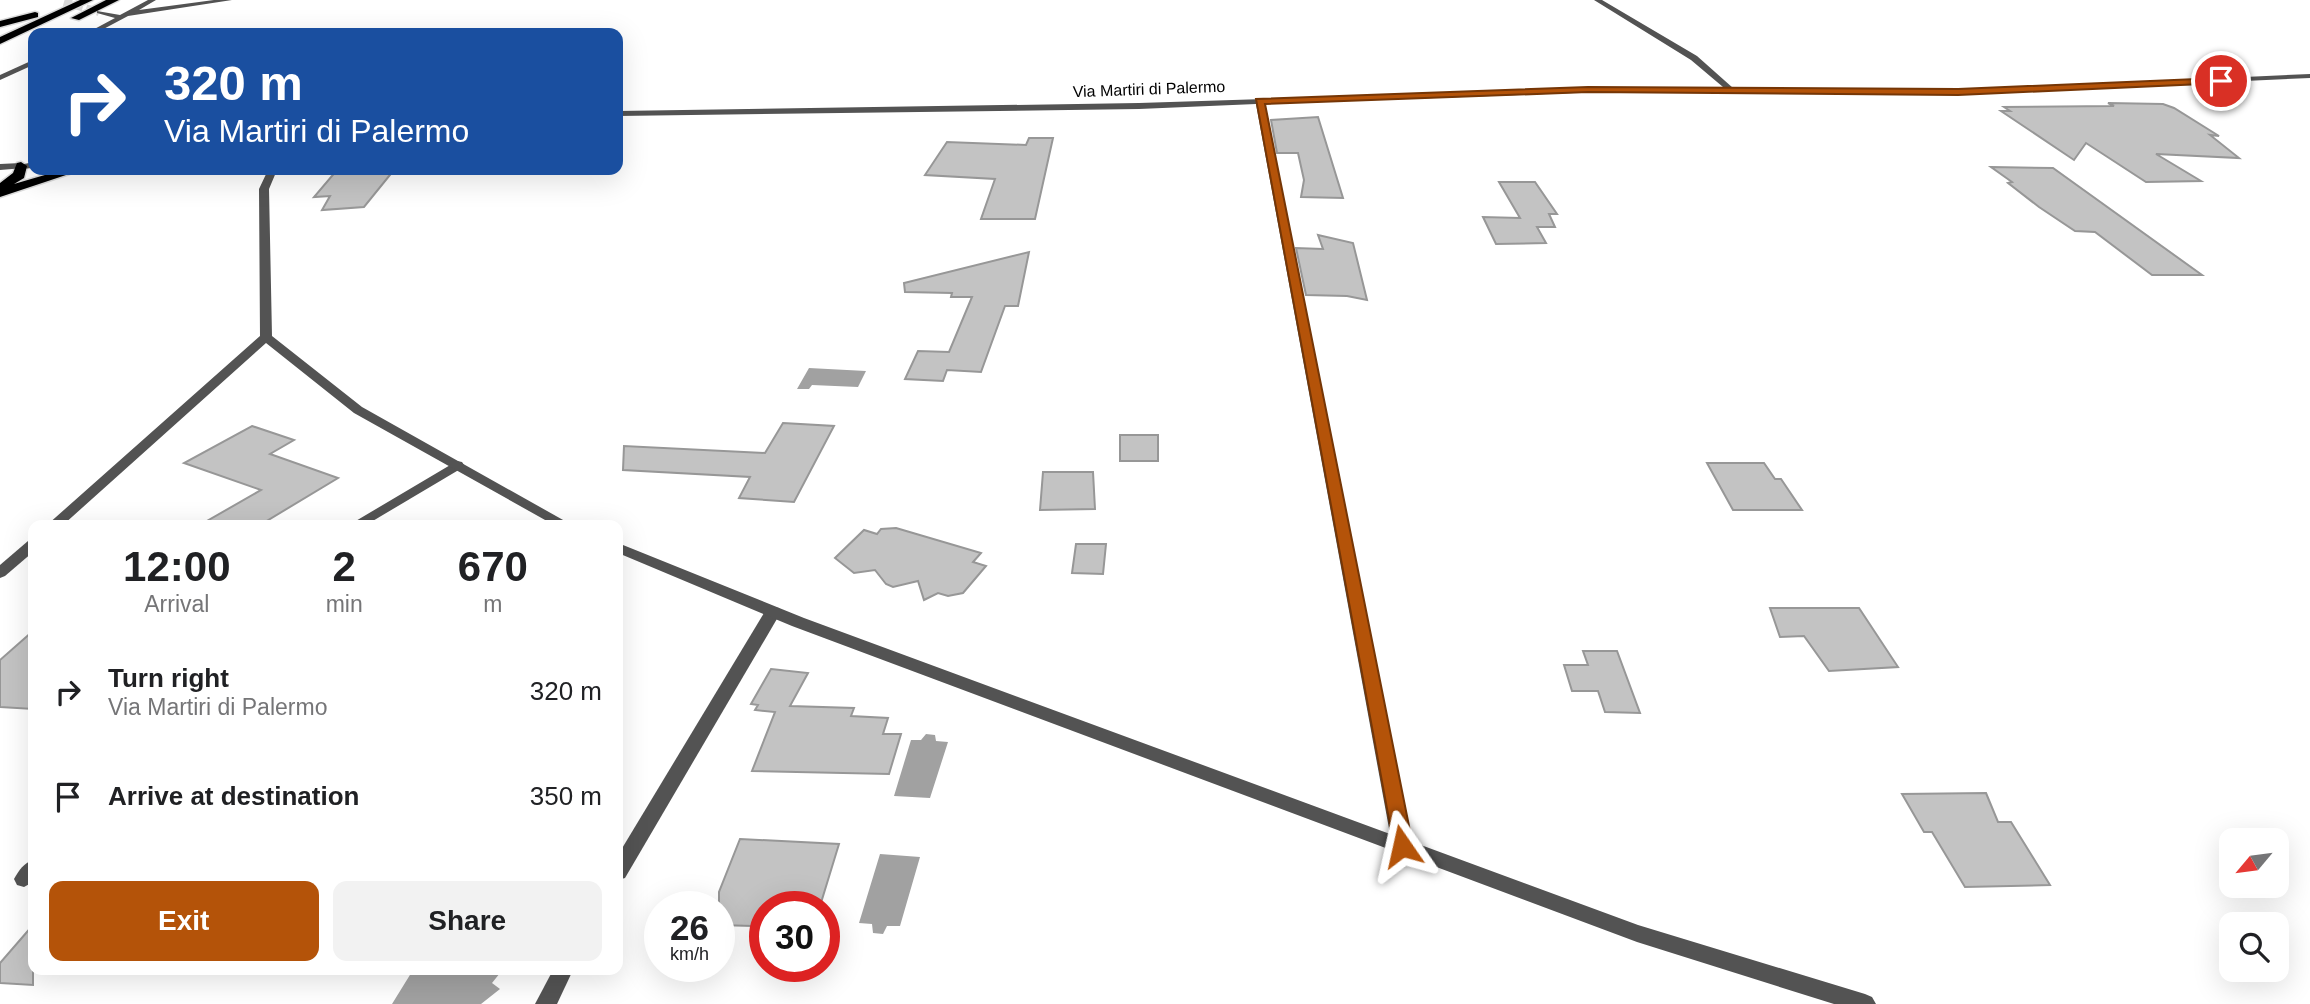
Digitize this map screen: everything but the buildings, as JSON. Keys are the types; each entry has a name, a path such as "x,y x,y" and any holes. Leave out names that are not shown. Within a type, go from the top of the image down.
{"highway":[{"path":"0,24 79,0"},
{"path":"0,41 88,0"},
{"path":"54,28 114,0"},
{"path":"0,54 28,40"},
{"path":"0,174 27,165"},
{"path":"0,191 27,165"},
{"path":"0,191 57,175"}],"street":[{"path":"101,28 153,0"},
{"path":"99,12 124,16 229,0"},
{"path":"1597,0 1693,58 1731,90"},
{"path":"0,78 28,64"},
{"name":"Via Martiri di Palermo","path":"623,113 1125,106 1566,90 1958,92 2310,76"},
{"path":"1260,101 1402,846"},
{"path":"0,167 27,165"},
{"path":"60,520 265,337 264,189 270,175"},
{"path":"265,337 358,410 556,520"},
{"path":"364,520 457,465"},
{"path":"0,573 28,548"},
{"path":"623,550 774,612 1637,933 1865,1004"},
{"path":"623,864 774,612"},
{"path":"546,1004 560,975"}],"shaded area":[{"path":"809,368 866,371 858,387 812,385 809,389 797,389"},
{"path":"926,734 935,735 936,741 948,742 930,798 894,796 911,740 921,740"},
{"path":"880,854 920,857 900,926 887,926 883,934 873,933 872,924 859,923"},
{"path":"410,975 498,975 492,983 500,989 481,1004 392,1004"}],"tunnel":[{"path":"64,2 99,12"}],"route":[{"path":"1402,846 1260,101 1631,89 1958,92 2221,81"}]}
